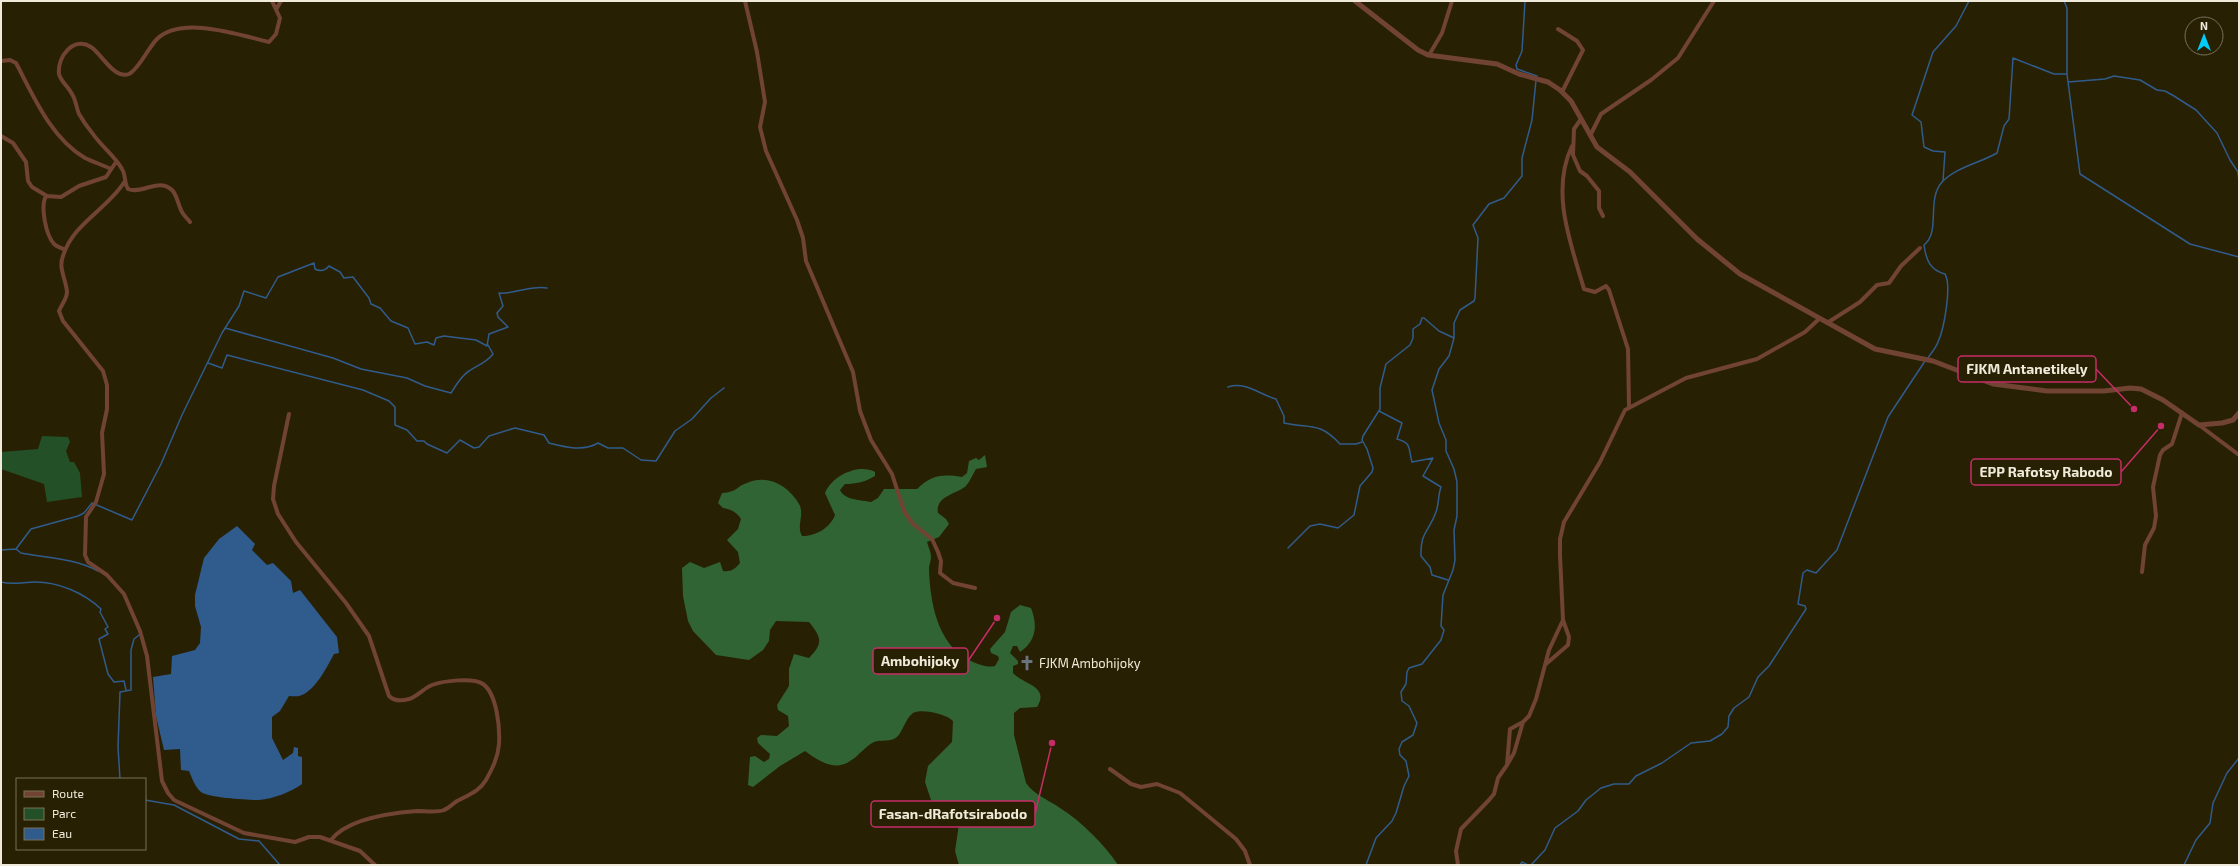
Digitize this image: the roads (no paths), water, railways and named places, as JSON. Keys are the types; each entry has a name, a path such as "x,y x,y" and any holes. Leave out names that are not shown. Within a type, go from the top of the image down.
{"street":[{"path":"190,222 181,212 175,194 170,189 154,185 131,191 128,189 122,169 93,135 80,114 72,94 60,79 58,67 65,51 82,44 90,47 113,70 122,74 129,74 138,65 148,48 160,36 179,28 202,28 269,42 276,34 280,18 272,1"},
{"path":"276,8 282,1"},
{"path":"744,1 757,52 766,102 760,127 766,152 797,220 803,238 806,261 850,364 860,410 871,440 892,474 904,511 913,524 932,539 938,552 940,573 953,583 975,588"},
{"path":"1355,1 1418,50 1429,55 1485,62 1548,82 1562,92 1571,101 1597,147 1630,172 1688,230 1732,267 1874,349 1922,358 1993,384 2047,391 2104,391 2130,388 2141,389 2163,400 2239,455"},
{"path":"1429,55 1442,33 1452,1"},
{"path":"1591,134 1601,114 1651,80 1678,58 1714,1"},
{"path":"1558,29 1577,41 1583,50 1562,92"},
{"path":"1,61 10,60 16,64 45,117 61,137 85,158 111,169"},
{"path":"1581,119 1574,129 1572,146 1568,155 1562,201 1567,227 1584,289 1595,292 1606,286 1609,290 1628,349 1629,406"},
{"path":"1,136 13,143 26,162 28,181 32,187 46,196 61,197 79,186 106,177 116,162"},
{"path":"1572,146 1580,171 1587,176 1599,191 1599,208 1603,216"},
{"path":"125,181 110,201 78,229 65,250 61,266 67,293 59,312 63,321 103,371 107,385 107,409 102,433 104,474 95,504 86,517 85,555 88,562 107,575 124,594 140,631 146,656 162,781 168,793 174,800 244,833 295,842 309,837 320,837 360,851 375,865"},
{"path":"46,196 43,211 49,234 55,245 65,250"},
{"path":"1827,323 1860,302 1877,285 1889,283 1901,266 1920,248"},
{"path":"1507,765 1510,729 1523,722 1528,716 1536,699 1546,664 1562,620 1560,544 1564,522 1600,462 1620,417 1629,406 1651,398 1686,378 1757,359 1805,332 1820,319"},
{"path":"2142,572 2145,545 2154,528 2156,516 2153,487 2160,455 2172,444 2182,413"},
{"path":"2199,425 2222,423 2233,420 2239,413"},
{"path":"289,414 274,486 275,507 287,530 346,603 369,636 389,696 393,699 410,699 436,684 448,681 475,681 485,686 499,722 498,750 495,762 483,785 476,792 443,810 385,815 361,821 354,826 344,828 331,840"},
{"path":"1546,664 1568,645 1569,636 1562,620"},
{"path":"1458,865 1456,851 1461,829 1490,800 1494,794 1498,778 1514,753 1523,722"},
{"path":"1110,769 1131,784 1141,787 1157,784 1180,793 1236,839 1245,851 1250,865"}],"water":[{"path":"237,526 255,544 252,550 267,565 273,563 291,581 293,593 300,590 337,637 339,653 334,654 321,677 312,688 301,696 289,696 280,711 272,717 272,738 283,760 293,753 294,747 298,748 298,756 302,757 302,784 282,795 259,800 212,796 201,792 195,785 189,771 181,770 180,749 164,750 156,716 153,677 171,674 172,656 195,650 200,643 201,627 195,606 195,595 204,558 219,539"}],"waterway":[{"path":"1525,1 1522,51 1516,65 1517,69 1537,76"},
{"path":"1943,181 1945,152 1933,151 1924,147 1921,122 1912,115 1933,52 1956,26 1969,1"},
{"path":"2064,1 2067,8 2067,74 2080,174 2190,244 2239,257"},
{"path":"1928,358 1936,346 1940,336 1945,318 1948,288 1945,274 1932,267 1926,255 1924,245 1932,232 1937,189 1942,182 1954,173 1997,153 2004,126 2009,119 2013,58 2054,74 2067,74"},
{"path":"2068,82 2105,79 2114,76 2140,80 2157,90 2165,91 2174,96 2196,110 2217,133 2230,160 2238,172 2239,181"},
{"path":"1366,865 1376,838 1392,821 1396,813 1404,786 1409,776 1406,761 1400,755 1399,749 1402,742 1413,735 1417,723 1409,706 1402,701 1401,692 1406,684 1407,672 1409,668 1422,664 1441,640 1444,630 1441,626 1443,595 1453,570 1455,560 1454,530 1457,516 1457,482 1454,469 1446,451 1446,440 1439,423 1432,390 1439,369 1449,356 1454,338 1454,323 1460,310 1474,301 1475,298 1478,238 1473,225 1489,204 1504,198 1522,176 1522,158 1532,120 1536,80"},
{"path":"1,550 16,549 31,529 78,516 84,513 92,503 132,520 161,464 182,415 222,333 239,306 244,291 266,298 278,277 314,263 315,269 321,271 329,266 340,272 344,278 353,277 369,298 371,304 380,308 391,321 408,328 415,344 427,342 434,345 436,338 444,336 476,340 487,346 489,334 508,327 498,317 497,313 503,306 499,293 509,293 541,287 547,288"},
{"path":"1288,548 1310,526 1320,524 1338,528 1354,515 1360,486 1372,472 1373,468 1367,449 1362,440 1363,436 1380,409 1380,388 1386,364 1410,345 1413,338 1413,329 1420,324 1422,318 1424,318 1439,331 1454,338"},
{"path":"225,328 333,358 361,369 407,378 425,386 451,393 464,375 485,362 493,354 488,345"},
{"path":"208,363 222,368 227,355 363,390 389,401 395,407 395,425 407,430 417,441 424,441 427,444 447,453 460,440 474,448 479,447 489,436 515,428 544,435 549,443 555,445 580,448 592,446 598,443 608,448 623,448 641,460 656,461 675,431 692,419 711,398 724,388"},
{"path":"1531,865 1545,850 1555,828 1578,811 1586,800 1601,788 1614,784 1629,784 1636,776 1662,763 1691,743 1710,741 1722,734 1728,727 1729,716 1734,708 1749,697 1758,677 1769,666 1806,609 1805,606 1798,604 1803,573 1807,570 1816,573 1837,550 1888,417 1925,361"},
{"path":"1228,387 1247,387 1276,399 1284,416 1284,423 1320,429 1333,437 1340,444 1356,444 1362,442"},
{"path":"1379,411 1402,423 1397,439 1405,442 1409,447 1412,462 1433,458 1423,476 1441,487 1436,512 1423,537 1421,556 1430,567 1432,575 1448,580"},
{"path":"16,549 21,553 80,563 98,571"},
{"path":"1,582 35,582 62,586 79,593 101,609 100,612 108,627 105,629 108,634 99,639 108,674 114,682 124,681 126,690"},
{"path":"120,778 118,747 120,692 131,690 131,650 134,639 139,635"},
{"path":"2184,865 2196,840 2210,823 2213,803 2227,773 2239,758"},
{"path":"146,800 174,805 239,839 259,841 280,865"},
{"path":"1520,865 1522,862 1528,865"}],"place":[{"name":"FJKM Antanetikely","path":"2134,409"},
{"name":"EPP Rafotsy Rabodo","path":"2161,426"},
{"name":"Ambohijoky","path":"997,618"},
{"name":"FJKM Ambohijoky","path":"1027,663"},
{"name":"Fasan-dRafotsirabodo","path":"1052,743"}]}
